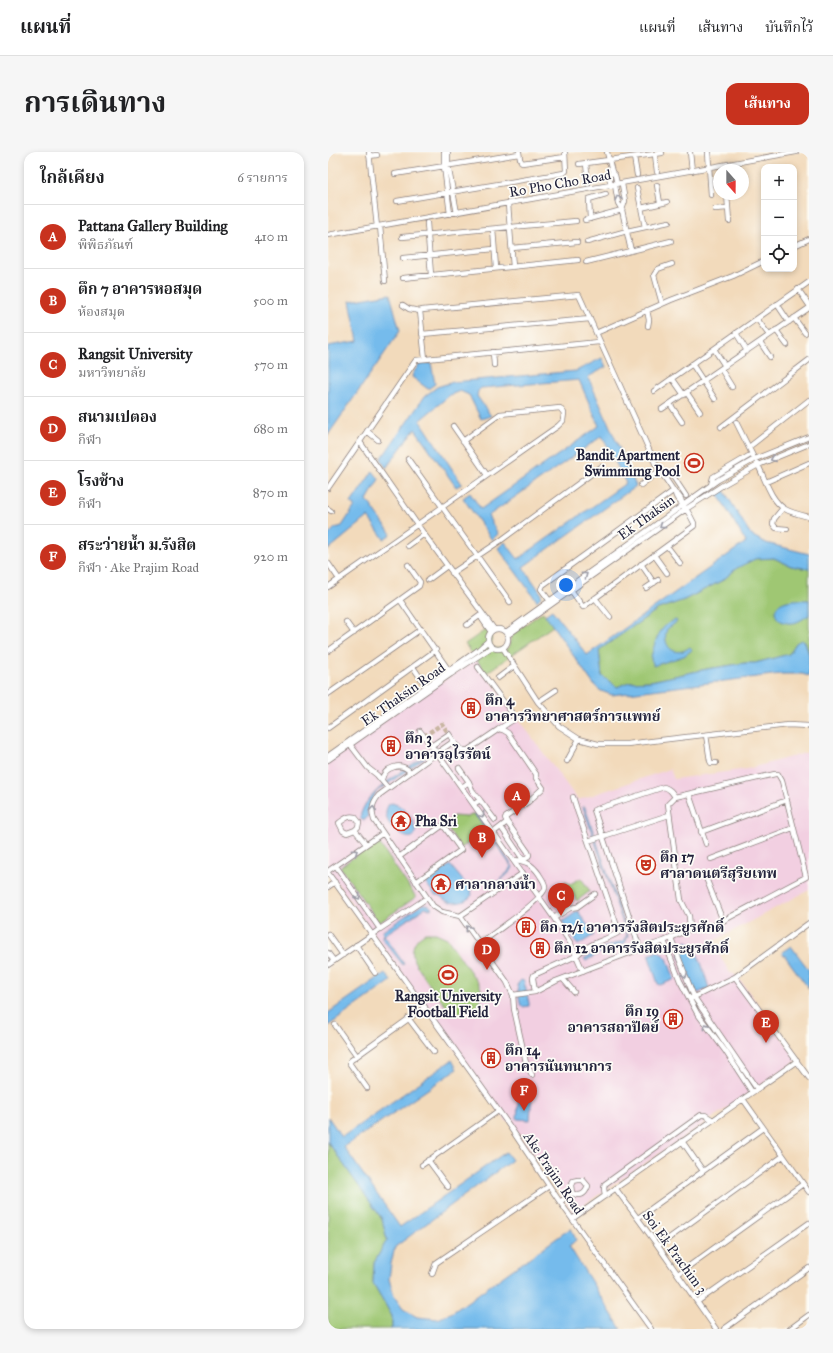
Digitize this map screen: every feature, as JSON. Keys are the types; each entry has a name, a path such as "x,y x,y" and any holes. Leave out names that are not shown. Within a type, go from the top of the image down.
{"street":[{"path":"444,152 457,213"},
{"path":"448,152 446,165 447,192 450,214"},
{"path":"607,152 612,172 615,174 616,185 625,201 622,210 631,251"},
{"path":"690,152 692,171"},
{"path":"708,152 711,195"},
{"name":"Ro Pho Cho Road","path":"737,164 767,155 796,152"},
{"path":"395,174 519,153 522,163 565,155 566,171 564,173 397,201"},
{"path":"579,164 634,157 648,153 662,153"},
{"path":"378,155 369,154 385,281"},
{"path":"655,154 658,172"},
{"path":"634,157 637,175"},
{"path":"586,163 588,184"},
{"name":"Ro Pho Cho Road","path":"328,235 713,168"},
{"path":"657,185 660,203"},
{"path":"637,188 645,227"},
{"path":"606,194 589,199 588,220 622,210"},
{"path":"727,200 729,221"},
{"path":"641,208 667,202"},
{"path":"508,204 513,267"},
{"path":"715,209 728,208"},
{"path":"402,237 576,221"},
{"path":"587,242 627,231 669,222"},
{"path":"427,223 431,275"},
{"path":"493,228 496,268"},
{"path":"797,244 809,238"},
{"path":"586,262 671,241"},
{"path":"512,248 578,242"},
{"path":"403,258 494,249"},
{"path":"403,278 578,260"},
{"path":"596,333 647,310 733,276 761,262"},
{"path":"662,304 654,275 658,269 672,264"},
{"path":"654,391 809,282"},
{"path":"662,409 789,322 809,306 798,290"},
{"path":"403,305 409,309 420,311 579,295 599,342 660,471 674,492 678,502 686,509 694,522 694,526 583,607 570,589"},
{"path":"777,304 789,322"},
{"path":"647,310 649,320 648,326"},
{"path":"420,311 425,359"},
{"path":"757,318 769,335"},
{"path":"794,318 805,333"},
{"path":"422,334 590,319"},
{"path":"776,330 787,345"},
{"path":"736,334 747,351"},
{"path":"328,488 416,360 599,342"},
{"path":"760,342 770,357"},
{"path":"714,349 732,387"},
{"path":"493,352 494,366"},
{"path":"721,427 809,360"},
{"path":"692,364 715,399"},
{"path":"672,378 700,412"},
{"path":"749,448 809,400"},
{"path":"670,404 682,422"},
{"path":"328,587 558,426 564,417 562,409 500,414 463,441"},
{"path":"736,422 773,497 783,508 809,517"},
{"path":"453,426 486,475"},
{"path":"367,431 378,440"},
{"path":"754,457 809,437"},
{"path":"360,442 482,614 482,619 493,631"},
{"path":"544,608 723,485 758,465 809,444"},
{"name":"Ek Thaksin","path":"507,634 544,608 549,600 570,589 682,504 711,485 713,477 754,457"},
{"path":"408,459 510,602"},
{"path":"766,482 809,463"},
{"path":"452,573 493,546 601,468"},
{"path":"641,485 660,471"},
{"path":"664,477 672,475 686,496"},
{"path":"549,600 541,589 543,585 674,492"},
{"path":"783,508 774,519 773,524 776,528 786,529"},
{"path":"408,546 424,534"},
{"path":"667,546 680,563"},
{"path":"654,555 667,573"},
{"path":"328,563 339,580"},
{"path":"641,564 656,582 646,588"},
{"path":"329,648 354,633 419,586 420,582 408,565"},
{"path":"428,580 447,566"},
{"path":"594,598 610,617"},
{"path":"400,600 450,672"},
{"path":"467,625 482,614"},
{"path":"346,622 354,633"},
{"path":"328,694 421,629"},
{"path":"501,629 507,634 509,640 507,645 503,648 497,649 492,647 488,641 488,637 493,631 501,629"},
{"name":"Ek Thaksin Road","path":"328,756 350,743 450,672 488,641"},
{"name":"Ek Thaksin Road","path":"328,760 426,686 492,647"},
{"path":"503,648 538,702 559,726 579,739 598,744 627,744 788,725 809,726"},
{"path":"328,728 436,650"},
{"path":"498,678 514,666"},
{"path":"412,667 426,686"},
{"path":"431,746 449,734 460,750 468,750 513,720 514,716 478,667"},
{"path":"538,702 556,690"},
{"path":"499,730 503,730 508,733 536,774 536,778 543,788 528,802 505,818 528,852 529,855 527,858 522,858 501,827"},
{"path":"420,731 540,896 576,956 583,971"},
{"path":"706,735 710,761 711,763 716,763"},
{"path":"568,761 579,739"},
{"path":"454,741 385,784 373,804 372,813 374,820 437,910 460,916 515,995 514,1009 526,1063 532,1075"},
{"path":"350,743 368,768 385,784"},
{"path":"385,784 383,775 395,767 401,766 408,770"},
{"path":"459,768 469,782 472,790 495,820"},
{"path":"515,995 533,992 556,981 664,941 690,929 715,925 806,877 781,777 778,774 675,797 668,804 681,900 689,916 690,929"},
{"path":"462,787 469,782"},
{"path":"640,949 594,810 662,787 669,788 675,797"},
{"path":"690,794 706,844"},
{"path":"533,992 534,975 576,956 580,952 601,940 619,932 589,840 578,813 574,797"},
{"path":"474,804 480,800"},
{"path":"701,832 787,800"},
{"path":"589,840 669,815"},
{"path":"494,832 507,822"},
{"path":"399,857 443,825 461,850 416,882"},
{"path":"711,859 793,828"},
{"path":"355,830 366,844"},
{"path":"328,872 383,833"},
{"path":"479,944 540,896 545,888 538,872 531,864 524,861 514,860"},
{"path":"336,866 380,929"},
{"name":"Ake Prajim Road","path":"328,872 425,1007 560,1202 651,1329"},
{"path":"460,916 522,873"},
{"path":"706,878 723,921"},
{"path":"328,887 335,882"},
{"path":"554,918 570,908 578,907 595,894"},
{"path":"328,965 372,934 428,898"},
{"path":"692,998 734,977 809,923"},
{"path":"328,934 343,955"},
{"path":"671,938 697,1013 726,1052 752,1092"},
{"path":"664,941 692,998 757,1089"},
{"path":"356,945 375,973"},
{"path":"328,953 334,961"},
{"path":"734,977 809,1078"},
{"path":"562,979 574,992"},
{"path":"367,1088 350,1062 425,1007"},
{"path":"408,1018 434,1052"},
{"path":"335,1025 357,1056"},
{"path":"572,1219 797,1061"},
{"path":"743,1099 809,1192"},
{"path":"422,1165 498,1111"},
{"path":"605,1196 605,1184 694,1120 703,1115 713,1120"},
{"path":"638,1218 763,1128"},
{"path":"682,1141 703,1172"},
{"path":"658,1246 783,1156"},
{"path":"428,1160 448,1187"},
{"path":"678,1274 803,1184"},
{"path":"432,1274 436,1263 549,1186"},
{"name":"Soi Ek Prachim 3","path":"616,1189 716,1329"},
{"path":"560,1202 572,1193"},
{"path":"697,1302 809,1223"},
{"path":"724,1329 809,1268"},
{"path":"790,1329 809,1315"}],"shaded area":[{"path":"476,659 578,800 670,769 674,779 747,769 809,752 809,890 712,942 730,973 734,974 740,980 798,1060 573,1212 510,1121 506,1121 328,870 328,756"}],"green space":[{"path":"755,558 774,558 791,566 809,569 809,655 805,642 796,643 790,654 755,663 745,663 707,669 651,681 629,682 617,687 602,676 599,650 658,609 684,600 723,580 737,568"},
{"path":"543,612 553,626 486,673 465,644 490,627 492,648 508,649 512,634"},
{"path":"474,814 486,831 461,848 445,825 453,816 467,817"},
{"path":"377,840 416,897 379,923 340,867"},
{"path":"581,878 590,891 577,901 564,881 570,884"},
{"name":"Rangsit University Football Field","path":"425,933 436,933 447,938 480,986 482,994 480,1002 470,1012 463,1014 450,1010 431,987 414,961 412,952 414,945 418,938"},
{"path":"328,1142 382,1219 387,1240 374,1263 373,1283 392,1316 392,1328 390,1329 328,1329"}],"water":[{"path":"390,294 400,331 328,435 328,346 358,341 350,301"},
{"path":"602,358 606,367 588,377 636,486 523,567 541,593 541,597 537,601 498,548 505,542 518,559 626,483 602,436 488,516 498,534 492,540 463,498 470,493 481,509 599,426 579,380 481,388 478,391 477,396 491,416 481,419 469,395 460,391 450,395 420,420 462,484 456,487 415,429 386,468 381,459 425,396 437,387 453,382 576,371"},
{"path":"431,363 435,384 428,389 412,377 413,373 420,364"},
{"path":"373,471 379,479 367,500 391,534 384,539 368,517 328,550 328,535 335,528 342,526 355,506 351,503"},
{"path":"723,489 751,535 766,543 809,554 809,569 791,566 774,558 755,559 737,568 723,580 684,600 658,609 599,650 602,676 617,687 629,682 651,681 707,669 745,663 755,663 789,654 796,643 801,640 805,642 809,655 809,676 802,674 780,674 612,695 601,691 594,685 545,615 552,610 587,655 746,542 717,493"},
{"path":"792,600 809,600 809,615 799,621 794,623 786,623 781,621 776,615 775,611 781,603"},
{"path":"676,620 677,622 667,629 666,641 668,645 671,649 679,652 690,647 692,650 684,656 653,666 651,657 659,635 665,626"},
{"path":"428,754 429,755 376,792"},
{"path":"376,792 367,812 368,816 365,820 360,818 363,808"},
{"path":"392,803 400,806 409,814 406,816 400,814 396,816 395,822 398,826 405,825 407,818 410,816 415,829 414,836 409,837 402,835 394,830 388,822 386,813 389,804"},
{"path":"583,807 585,807 628,935 625,943 603,951 586,961 584,959 603,948 623,941 627,935"},
{"path":"477,813 513,867 511,871 497,884 496,883 508,872 511,866 475,814"},
{"path":"450,865 471,890 472,895 464,901 457,903 447,901 435,895 425,882"},
{"path":"423,904 429,905 432,908 425,908 384,935 404,964 403,965 382,938 383,931"},
{"path":"578,911 594,935 578,945 562,922"},
{"path":"686,941 694,948 697,954 709,988 698,993 693,989 680,955 685,947"},
{"path":"791,946 809,970 809,989 782,952"},
{"path":"658,951 667,958 674,978 673,980 660,985 658,984 649,957 649,955"},
{"path":"385,973 391,981 328,1026 328,1013"},
{"path":"521,980 524,981 529,1006 522,1007 520,1003 517,985"},
{"path":"452,1060 457,1069 344,1147 400,1227 506,1152 512,1160 395,1247 389,1279 394,1296 403,1309 417,1317 438,1319 453,1312 571,1228 576,1240 569,1246 621,1329 390,1329 392,1328 392,1316 373,1283 374,1263 387,1240 382,1219 328,1142 328,1117 342,1137"},
{"path":"519,1091 532,1092 530,1120 517,1119"}],"tunnel":[{"path":"424,736 442,724 449,734"}],"place":[{"name":"Bandit Apartment Swimmimg Pool","path":"694,463"},
{"name":"ตึก 4 อาคารวิทยาศาสตร์การแพทย์","path":"471,708"},
{"name":"ตึก 3 อาคารอุไรรัตน์","path":"391,746"},
{"name":"Pattana Gallery Building","path":"517,816"},
{"name":"Pha Sri","path":"401,821"},
{"name":"ตึก 7 อาคารหอสมุด","path":"482,858"},
{"name":"ตึก 17 ศาลาดนตรีสุริยเทพ","path":"646,865"},
{"name":"ศาลากลางน้ำ","path":"441,884"},
{"name":"Rangsit University","path":"561,916"},
{"name":"ตึก 12/1 อาคารรังสิตประยูรศักดิ์","path":"526,927"},
{"name":"ตึก 12 อาคารรังสิตประยูรศักดิ์","path":"540,948"},
{"name":"สนามเปตอง","path":"487,970"},
{"name":"Rangsit University Football Field","path":"448,975"},
{"name":"ตึก 19 อาคารสถาปัตย์","path":"673,1019"},
{"name":"โรงช้าง","path":"766,1043"},
{"name":"ตึก 14 อาคารนันทนาการ","path":"491,1058"},
{"name":"สระว่ายน้ำ ม.รังสิต","path":"524,1111"}]}
